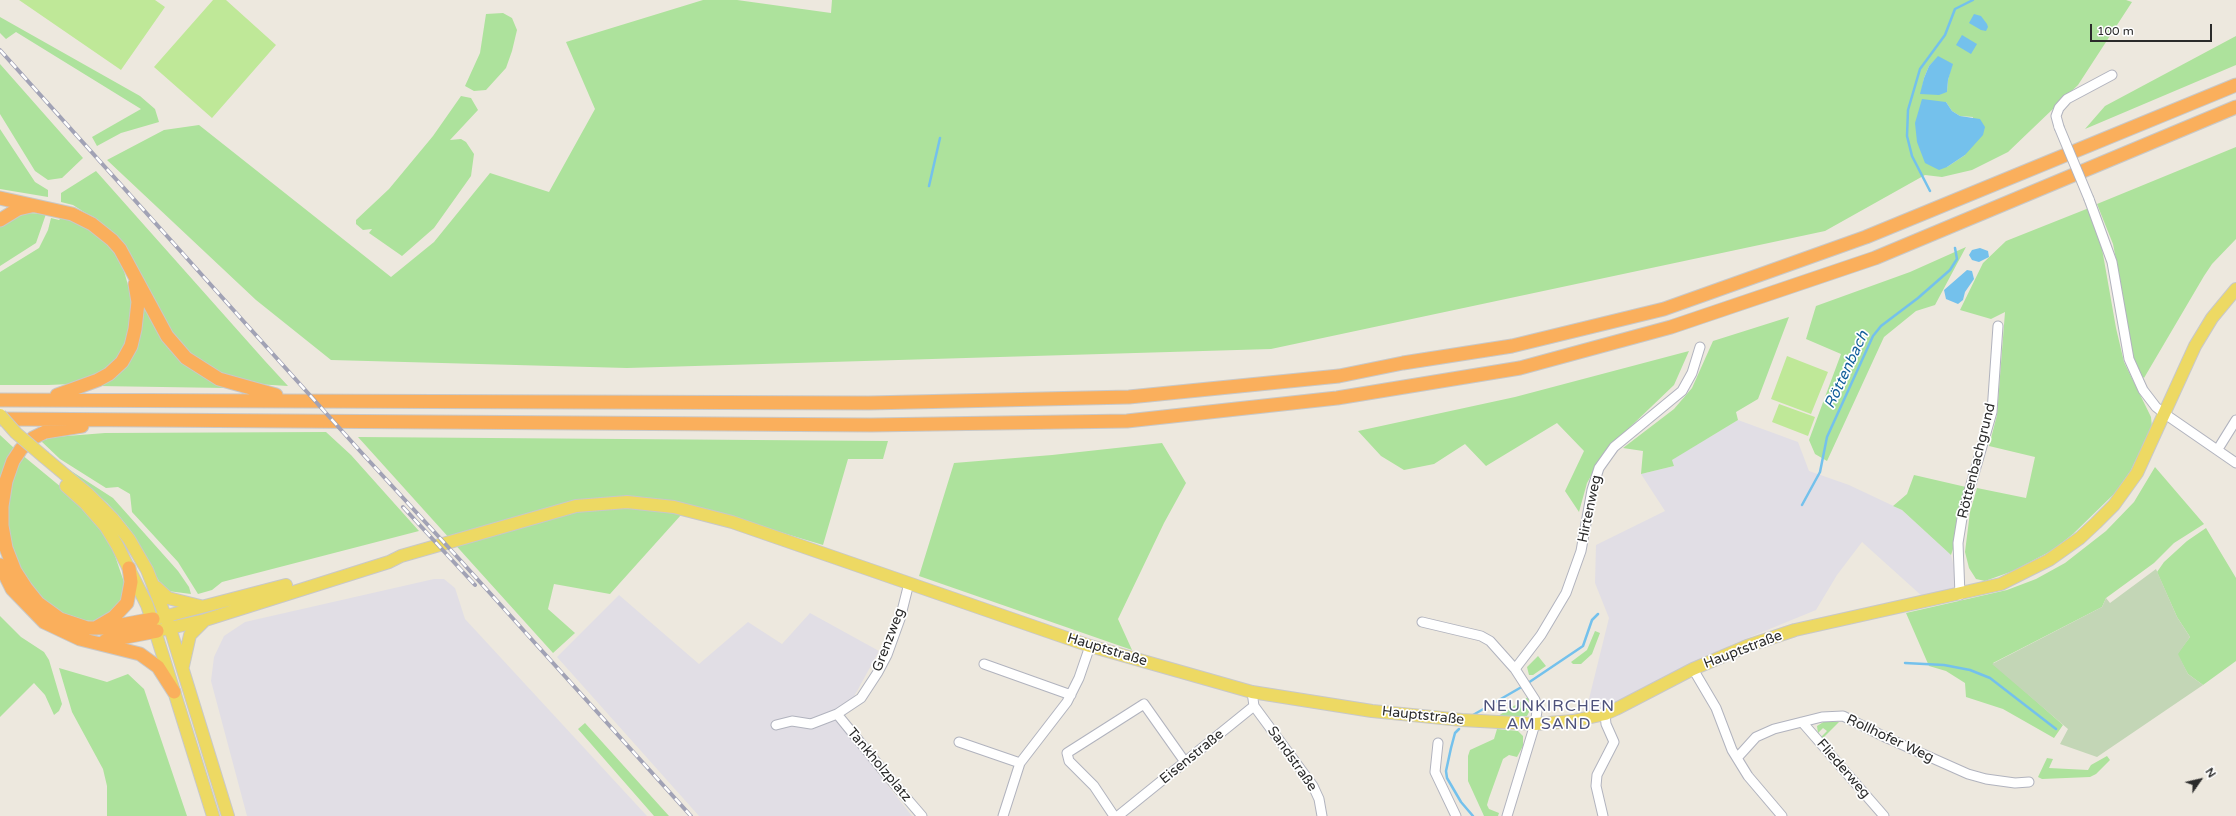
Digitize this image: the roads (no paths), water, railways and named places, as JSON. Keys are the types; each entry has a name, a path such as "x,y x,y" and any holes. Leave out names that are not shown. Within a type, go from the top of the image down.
{"highway":[{"path":"0,400 869,403 1121,397 1339,376 1403,363 1512,346 1664,309 1866,237 2236,85"},
{"path":"0,419 871,425 1111,421 1337,398 1520,368 1671,327 1875,258 2236,107"},
{"path":"1,200 72,214 92,224 112,240 120,249 167,336 186,358 219,379 250,389 301,400"},
{"path":"1,200 18,209"},
{"path":"0,220 18,209 32,206"},
{"path":"38,400 86,386 109,374 122,362 131,346 135,329 138,302 133,273"},
{"path":"130,419 57,429 33,438 21,449 13,461 6,481 2,526 6,548 15,571 26,588 47,611 73,625 96,628 119,627 158,622"},
{"path":"0,566 12,589 44,622 67,634 140,654 158,667 174,692"},
{"path":"96,628 114,617 126,603 131,582 129,568"},
{"path":"91,641 120,639 158,622"}],"main road":[{"name":"Hauptstraße","path":"401,556 576,506 627,502 674,507 732,522 1090,646 1252,692 1372,711 1462,720 1535,724 1573,721 1605,714 1694,669 1748,646 1795,630 1960,595 2001,584 2031,570 2064,550 2096,523 2114,504 2137,473 2195,346 2212,318 2236,289"},
{"path":"0,414 41,460 85,502 97,516 118,545 158,622 170,628 205,620 389,562 401,556"},
{"path":"0,427 41,460 87,493 113,519 136,550 152,583 158,622 174,692 213,816"},
{"path":"158,622 384,556 401,556"},
{"path":"152,583 168,598 206,607"},
{"path":"182,669 190,635 205,620"},
{"path":"170,628 228,816"}],"street":[{"path":"2112,75 2067,99 2059,108 2056,116 2112,262 2129,358 2143,390 2156,407 2236,463"},
{"name":"Röttenbachgrund","path":"1960,595 1958,543 1963,512 1992,412 1998,326"},
{"name":"Hirtenweg","path":"1515,669 1541,635 1566,593 1581,551 1592,490 1599,468 1614,447 1682,391 1692,373 1700,347"},
{"path":"2218,449 2236,420"},
{"name":"Grenzweg","path":"776,725 792,721 811,724 837,714 861,698 878,672 900,619 909,583"},
{"path":"1422,622 1481,636 1500,650 1534,697 1537,711 1535,724 1507,816"},
{"path":"1003,816 1020,763 1071,695 1090,646"},
{"path":"984,664 1071,695"},
{"path":"1694,669 1716,708 1737,758 1748,776 1782,816"},
{"path":"1252,692 1254,706"},
{"path":"1114,816 1094,786 1069,761 1067,753 1144,704 1186,762"},
{"name":"Eisenstraße","path":"1118,816 1254,706"},
{"name":"Sandstraße","path":"1254,706 1312,786 1319,799 1322,816"},
{"name":"Tankholzplatz","path":"837,714 922,816"},
{"path":"1603,816 1596,786 1597,775 1614,742 1606,724 1605,714"},
{"name":"Rollhofer Weg","path":"1737,758 1756,738 1774,729 1822,717 1843,716 1887,738 1968,774 2000,781 2029,782"},
{"name":"Fliederweg","path":"1802,722 1884,816"},
{"path":"959,742 1020,763"},
{"path":"1438,743 1435,772 1456,816"}],"water":[{"path":"1974,14 1981,16 1987,24 1988,27 1986,31 1981,30 1969,23"},
{"path":"1962,35 1977,44 1971,54 1956,45"},
{"path":"1938,56 1953,64 1948,80 1947,92 1939,95 1920,94 1929,66"},
{"path":"1922,99 1946,102 1952,111 1960,116 1980,119 1985,127 1983,135 1965,155 1947,167 1939,170 1925,163 1917,142 1915,123"},
{"path":"1980,248 1988,251 1989,257 1979,262 1972,260 1969,255 1972,250"},
{"path":"1967,270 1972,271 1974,279 1965,292 1963,300 1958,304 1946,299 1944,290"}],"waterway":[{"name":"Röttenbach","path":"1930,191 1912,156 1907,136 1908,110 1920,69 1945,35 1955,9 1973,0"},
{"path":"929,186 940,138"},
{"name":"Röttenbach","path":"1802,505 1820,472 1827,437 1873,336 1881,326 1918,298 1950,270 1957,259 1955,248"},
{"name":"Röttenbach","path":"1473,715 1525,685 1583,646 1592,620 1598,614"},
{"path":"1905,663 1944,665 1970,670 1990,678 2056,729"},
{"name":"Röttenbach","path":"1459,729 1455,733 1451,748 1446,771 1447,778 1461,802 1473,816"}],"railway":[{"path":"0,50 360,451 691,816"},
{"path":"403,507 475,585"}],"district":[{"name":"NEUNKIRCHEN AM SAND","path":"1549,716"}]}
